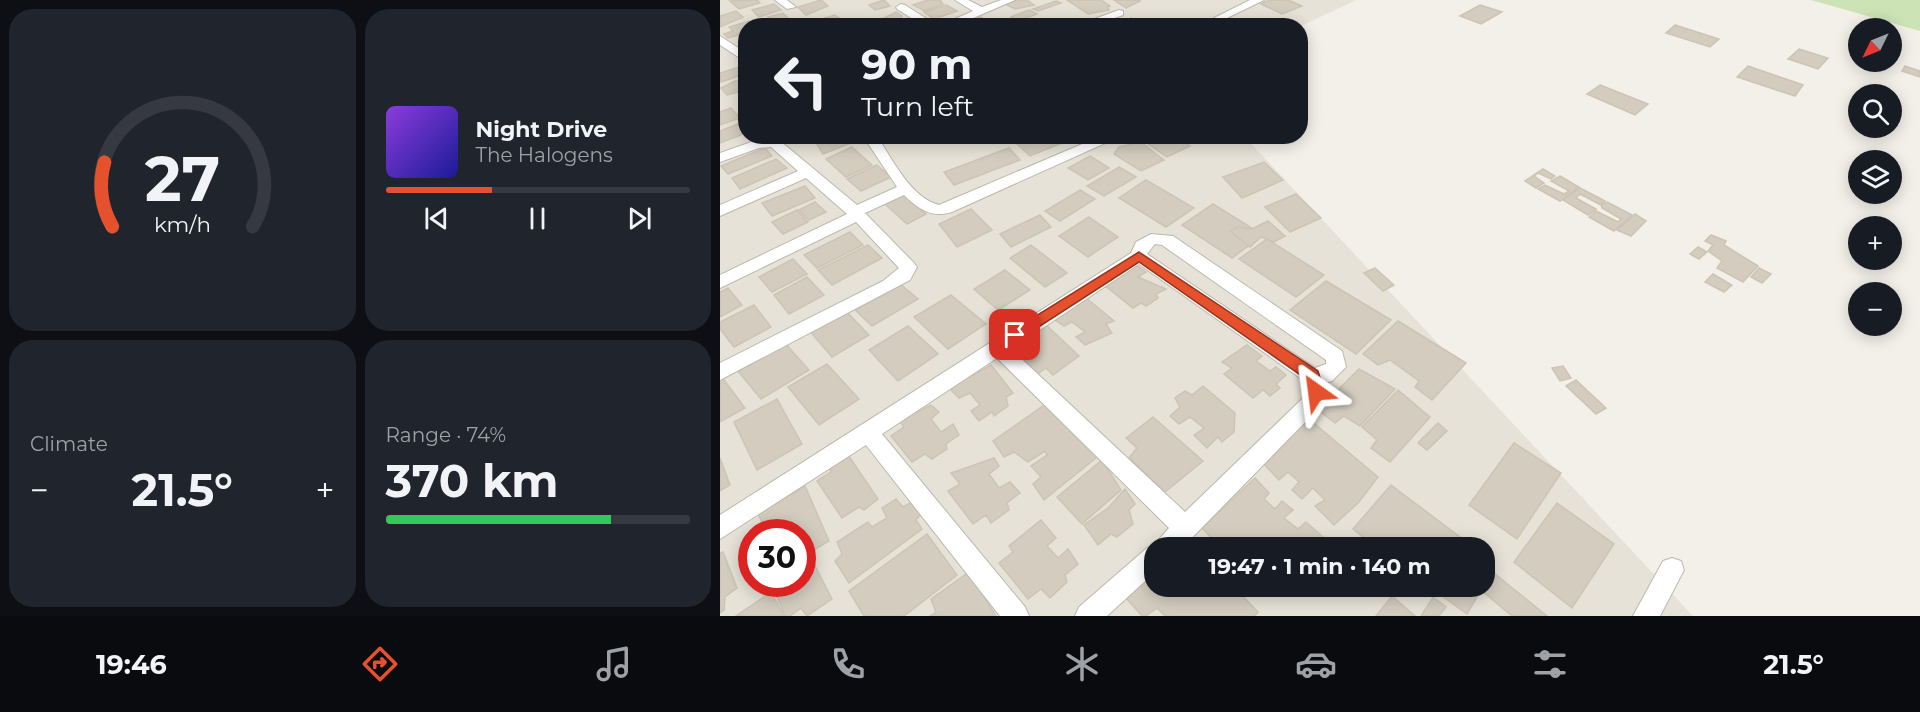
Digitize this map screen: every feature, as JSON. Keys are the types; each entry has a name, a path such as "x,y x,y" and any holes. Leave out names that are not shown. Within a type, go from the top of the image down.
{"street":[{"path":"780,0 790,7"},
{"path":"960,0 981,10"},
{"path":"962,18 1010,0"},
{"path":"1219,18 1259,0"},
{"path":"901,7 920,18"},
{"path":"1104,18 1119,13"},
{"path":"720,39 738,53"},
{"path":"720,158 757,144"},
{"path":"720,372 904,276 908,267 857,214 775,144"},
{"path":"876,144 907,188 922,203 937,210 956,206 1096,144"},
{"path":"720,211 809,171"},
{"path":"720,282 907,188"},
{"path":"1157,237 1167,240 1335,356 1336,367 1324,375 1312,376 1139,256 1139,249 1146,241 1157,237"},
{"path":"720,528 1139,256"},
{"path":"997,348 1186,528"},
{"path":"1177,537 1309,405 1316,392 1312,376"},
{"path":"867,431 1016,616"},
{"path":"1088,616 1144,566"},
{"path":"1646,616 1672,570"}],"shaded area":[{"path":"720,0 1356,0 1308,23 1308,18 738,18 738,144 1252,144 1693,616 720,616"}],"green space":[{"path":"1811,0 1920,0 1920,31 1902,26 1902,18 1874,18"}],"building":[{"path":"757,0 760,3 739,9 730,1"},
{"path":"821,0 828,6 806,15 798,7"},
{"path":"884,0 890,6 875,10 869,5"},
{"path":"928,0 940,0 943,4 925,11 913,5"},
{"path":"1027,0 1034,5 1015,9 1005,4"},
{"path":"1067,0 1101,0 1110,6 1107,7 1109,10 1088,14"},
{"path":"1114,0 1139,0 1140,1 1126,8"},
{"path":"1269,0 1288,0 1302,6 1282,14 1261,4"},
{"path":"1056,1 1061,3 1038,11 1033,9"},
{"path":"774,4 781,10 759,17 752,10"},
{"path":"946,5 957,11 937,18 933,18 924,12"},
{"path":"1480,5 1502,12 1481,24 1460,16"},
{"path":"1029,10 1037,14 1027,18 1011,17"},
{"path":"736,11 743,17 720,27 720,16"},
{"path":"896,12 902,16 901,18 884,18"},
{"path":"783,13 788,18 770,18 768,17"},
{"path":"738,24 738,35 728,38 724,34 733,31 729,27"},
{"path":"1675,25 1719,39 1710,47 1666,33"},
{"path":"1799,49 1828,58 1818,69 1788,59"},
{"path":"1748,66 1803,85 1795,96 1737,77"},
{"path":"1905,66 1920,71 1920,77 1902,71"},
{"path":"738,67 738,76 721,82 720,73"},
{"path":"738,81 738,92 727,95 721,88"},
{"path":"1600,85 1648,104 1635,115 1587,94"},
{"path":"731,108 738,119 720,125 720,112"},
{"path":"738,124 738,136 720,143 720,131"},
{"path":"817,144 848,144 823,154"},
{"path":"1017,144 1060,144 1030,156"},
{"path":"1144,144 1164,160 1141,171 1114,154 1119,147"},
{"path":"1148,144 1187,144 1190,146 1167,157"},
{"path":"852,147 872,165 846,177 826,159"},
{"path":"765,148 772,156 728,174 721,166"},
{"path":"1009,148 1020,160 954,185 944,172"},
{"path":"1090,156 1109,168 1088,180 1068,168"},
{"path":"776,159 787,168 740,189 732,178"},
{"path":"1264,162 1283,180 1242,198 1223,177"},
{"path":"877,165 891,177 861,191 847,179"},
{"path":"1119,167 1136,177 1104,196 1087,186"},
{"path":"1543,169 1555,176 1551,179 1538,173 1534,176 1544,183 1536,188 1525,181"},
{"path":"1560,176 1579,187 1560,201 1538,189 1545,185 1564,194 1569,191 1551,181"},
{"path":"1146,180 1194,208 1166,227 1119,198"},
{"path":"805,186 815,198 772,216 762,203"},
{"path":"1580,188 1605,201 1601,205 1580,194 1576,198 1596,209 1588,215 1563,200"},
{"path":"1080,190 1095,199 1060,221 1045,211"},
{"path":"904,194 926,214 907,224 885,204"},
{"path":"1296,194 1321,218 1290,232 1265,207"},
{"path":"815,202 826,212 809,220 799,210"},
{"path":"1607,202 1632,215 1614,231 1589,217 1596,211 1618,222 1621,219 1602,208 1601,205"},
{"path":"1213,204 1263,235 1232,258 1182,225"},
{"path":"971,209 992,230 957,247 939,224"},
{"path":"797,210 808,222 783,234 772,222"},
{"path":"1635,214 1646,221 1631,236 1617,230"},
{"path":"1040,215 1051,227 1011,247 1000,234"},
{"path":"1089,217 1118,237 1088,257 1059,236"},
{"path":"1268,221 1285,236 1274,242 1261,237 1250,247 1230,231 1238,227 1252,229"},
{"path":"850,232 863,245 817,268 804,255"},
{"path":"1711,235 1726,241 1724,245 1758,266 1743,282 1717,268 1722,261 1708,251 1713,245 1705,241"},
{"path":"1267,239 1324,275 1296,297 1239,259"},
{"path":"868,245 882,258 832,285 818,270"},
{"path":"1031,245 1067,273 1045,287 1010,258"},
{"path":"1698,247 1707,252 1699,259 1690,254"},
{"path":"793,259 807,274 772,292 759,277"},
{"path":"1132,262 1146,272 1138,277 1166,289 1156,294 1158,298 1146,306 1141,303 1133,308 1099,281"},
{"path":"1375,268 1394,285 1383,291 1364,273"},
{"path":"1759,268 1771,274 1762,283 1751,277"},
{"path":"1005,270 1030,290 998,310 974,289"},
{"path":"1713,274 1732,285 1724,292 1705,282"},
{"path":"807,277 824,295 789,314 774,295"},
{"path":"1326,281 1391,320 1356,354 1290,310"},
{"path":"900,284 918,299 872,326 855,310"},
{"path":"728,288 742,305 720,317 720,292"},
{"path":"951,295 986,324 948,349 914,317"},
{"path":"1085,297 1114,321 1106,324 1112,333 1085,345 1076,337 1085,332 1072,322 1064,326 1053,319"},
{"path":"754,305 771,327 734,347 720,329 720,322"},
{"path":"844,309 869,335 832,357 808,329"},
{"path":"1398,321 1466,363 1432,400 1415,387 1419,381 1390,360 1378,365 1363,354"},
{"path":"1044,323 1079,356 1053,375 1046,368 1037,374 1014,354 1022,348 1018,340"},
{"path":"908,326 938,354 898,381 869,350"},
{"path":"784,342 809,370 761,399 737,370"},
{"path":"1247,345 1262,356 1256,361 1270,371 1276,367 1286,375 1276,384 1280,388 1270,396 1263,390 1253,398 1224,374 1232,368 1222,362"},
{"path":"827,364 859,399 819,425 788,387"},
{"path":"991,365 1013,393 1006,397 1008,406 994,416 992,412 979,421 971,411 980,405 970,393 959,398 949,388"},
{"path":"1563,366 1571,378 1560,381 1552,368"},
{"path":"1359,369 1395,389 1360,426 1344,416 1335,423 1318,410"},
{"path":"720,377 745,408 720,422"},
{"path":"1576,380 1606,408 1596,414 1566,386"},
{"path":"1203,386 1235,413 1234,432 1222,442 1218,437 1207,448 1194,435 1204,428 1190,417 1179,424 1170,416 1180,407 1175,398 1185,391 1192,395"},
{"path":"1398,390 1430,417 1390,462 1371,448 1377,440 1362,427"},
{"path":"777,399 802,444 757,470 734,422"},
{"path":"1050,401 1101,454 1044,500 1033,484 1041,477 1031,466 1047,455 1045,451 1028,462 1014,452 1004,457 993,441"},
{"path":"931,405 939,412 931,419 941,432 953,424 959,435 946,444 947,449 932,459 925,454 912,462 891,436 904,427 897,418 913,409 918,412"},
{"path":"1153,417 1203,461 1165,492 1129,458 1137,448 1126,438"},
{"path":"1309,419 1378,477 1359,502 1334,525 1315,506 1325,500 1313,488 1302,499 1292,490 1299,482 1288,472 1279,480 1261,461"},
{"path":"1438,423 1447,431 1427,450 1418,443"},
{"path":"1514,443 1561,473 1517,539 1469,505"},
{"path":"846,452 878,499 864,510 859,507 842,518 817,481 831,472 829,465"},
{"path":"720,458 730,485 720,491"},
{"path":"994,458 999,466 989,474 999,488 1010,482 1020,493 1007,503 1009,510 991,523 986,515 973,524 948,491 960,484 951,473"},
{"path":"1102,460 1121,490 1082,524 1057,497"},
{"path":"1255,478 1269,493 1264,499 1275,509 1282,501 1293,510 1284,518 1298,529 1306,522 1323,537 1210,537 1202,528"},
{"path":"1391,485 1460,537 1363,537 1353,529"},
{"path":"805,486 829,541 816,549 816,519 761,519 758,513"},
{"path":"1125,489 1135,504 1129,510 1133,524 1117,537 1111,534 1098,545 1084,525 1108,508"},
{"path":"896,499 903,507 912,502 921,514 916,520 922,529 849,583 835,561 842,554 837,542 868,522 872,527 887,518 882,508"},
{"path":"1557,503 1614,544 1572,608 1514,562"},
{"path":"1041,520 1056,538 1047,546 1058,558 1068,549 1078,564 1065,575 1067,582 1050,598 1041,589 1028,599 999,563 1013,552 1009,546"},
{"path":"927,534 957,575 904,616 864,616 849,591"},
{"path":"723,552 737,588 725,597 724,610 720,613 720,553"},
{"path":"816,568 832,599 807,616 801,608 790,616 785,616 777,597 816,597"},
{"path":"969,572 996,616 930,616 936,612 931,599"},
{"path":"1495,574 1547,616 1512,616 1489,597 1495,597"},
{"path":"1144,581 1144,597 1244,597 1258,612 1255,616 1165,616 1157,608 1146,616 1142,616 1126,598"},
{"path":"764,597 774,597 784,616 736,616"},
{"path":"1393,597 1415,616 1376,616"},
{"path":"1433,597 1446,607 1439,616 1421,616"},
{"path":"1444,597 1477,597 1467,614"}],"route":[{"path":"1015,335 1126,262 1139,256 1312,376 1316,392"}]}
